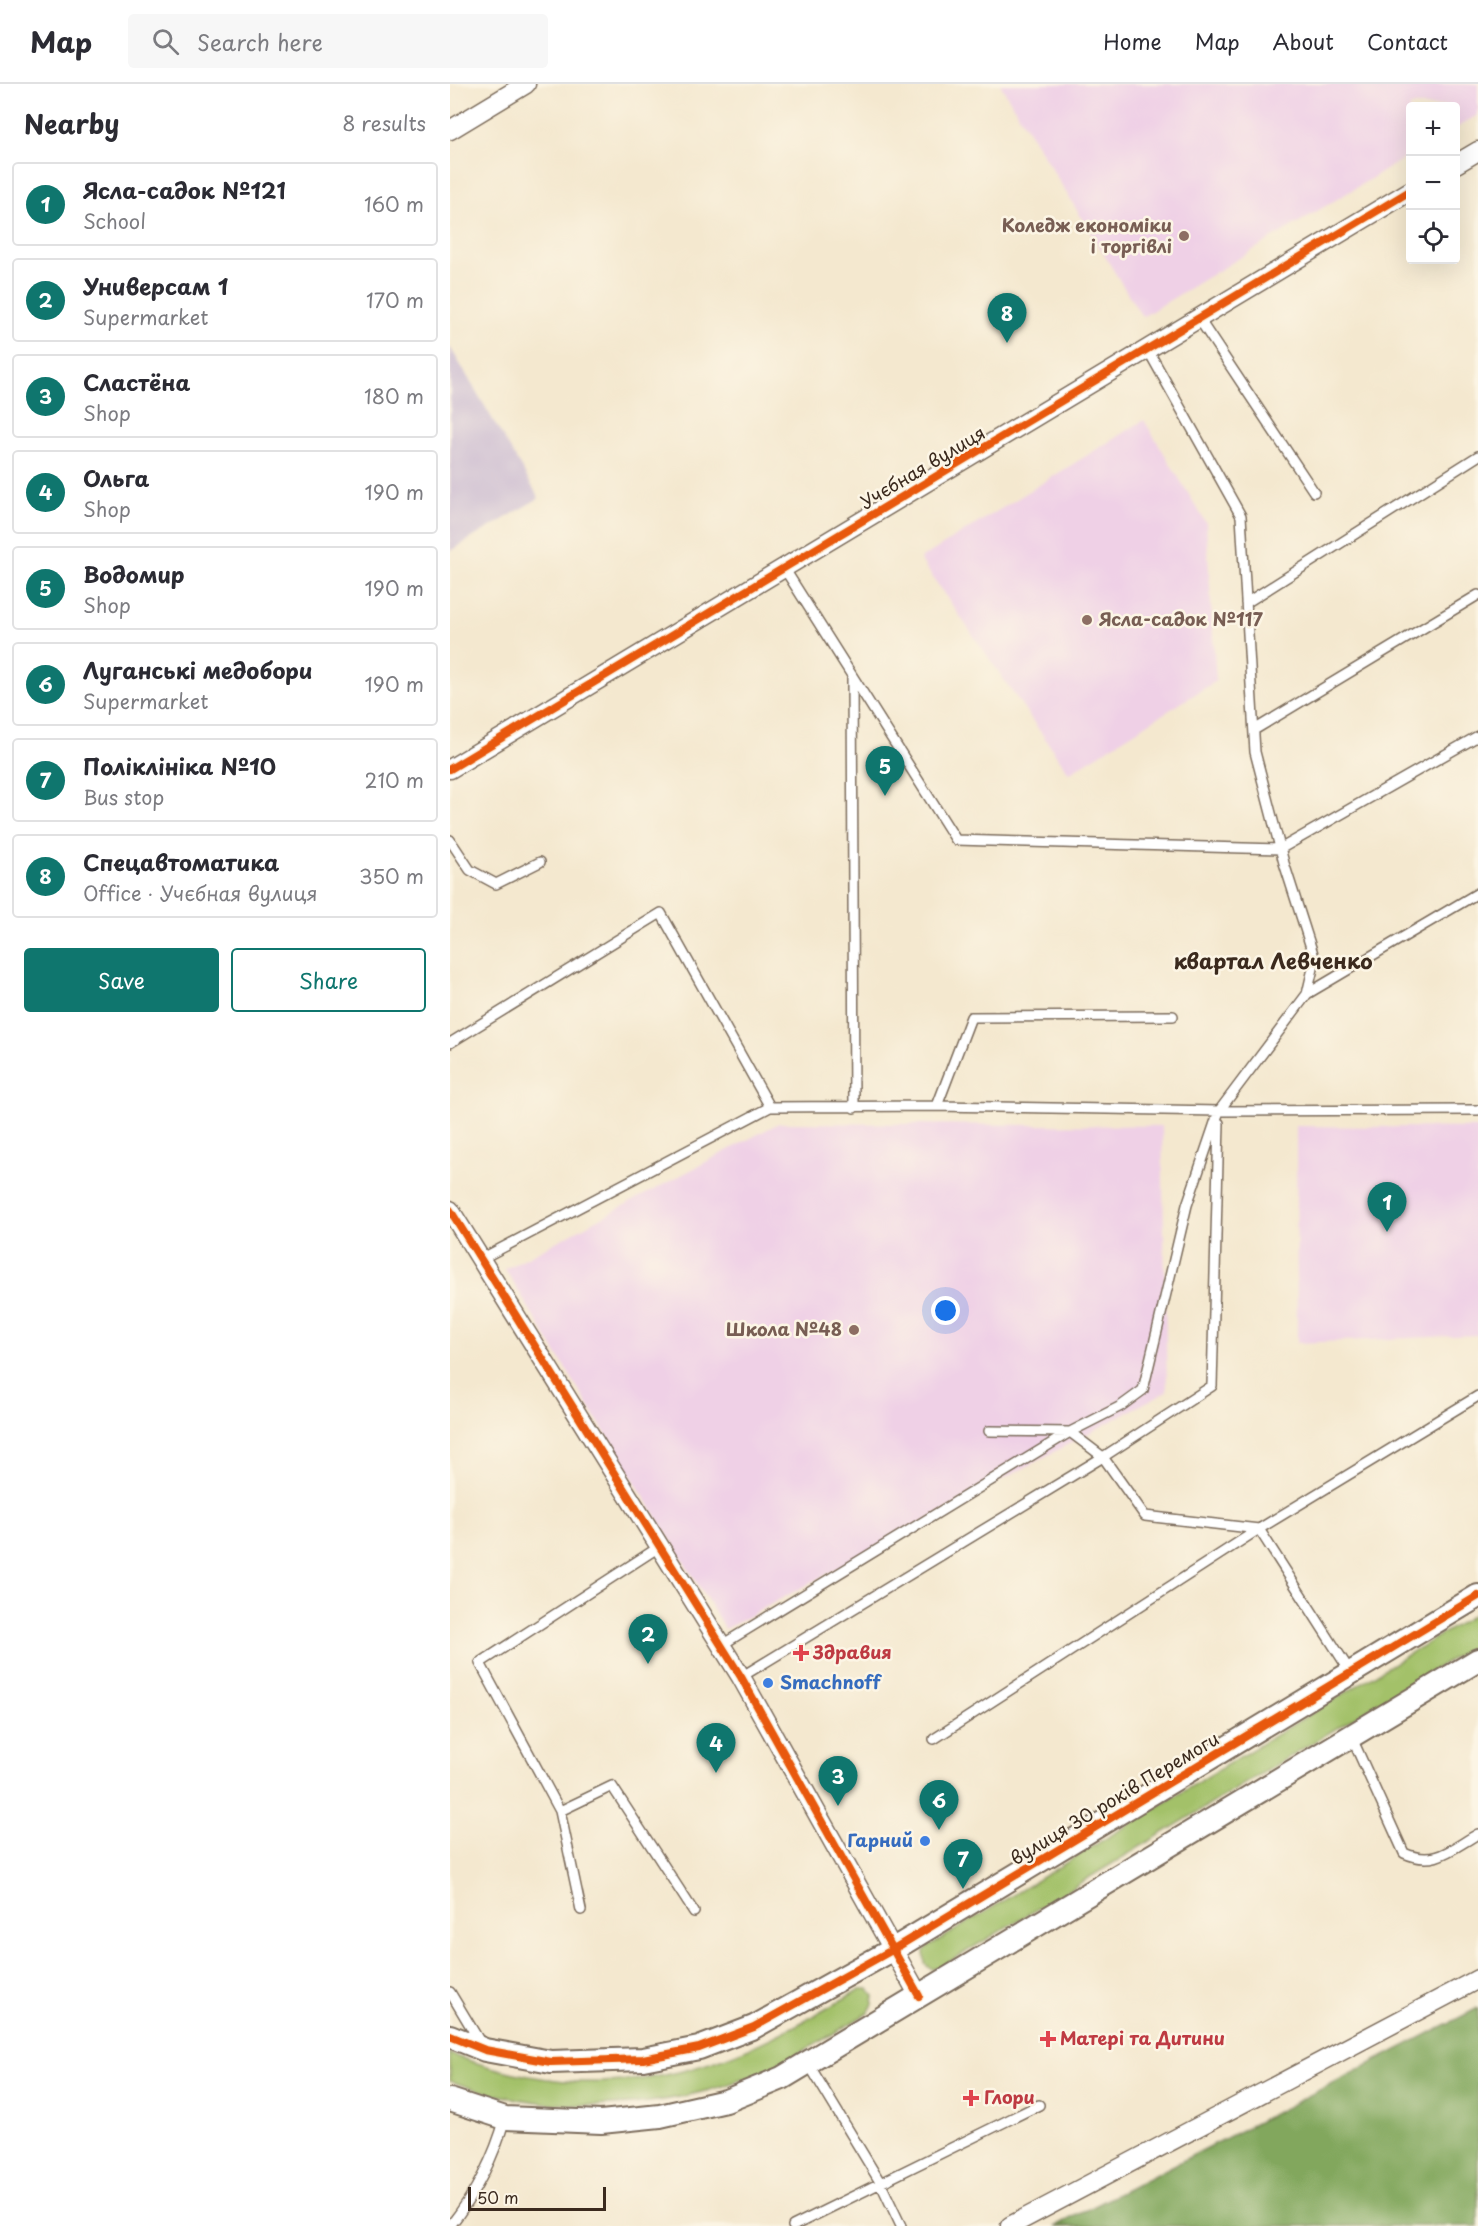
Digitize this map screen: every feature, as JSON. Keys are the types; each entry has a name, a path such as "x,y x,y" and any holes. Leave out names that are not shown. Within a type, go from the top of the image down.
{"street":[{"path":"450,130 526,84"},
{"path":"1460,162 1476,155"},
{"name":"Учєбная вулиця","path":"450,769 1406,193"},
{"path":"450,1210 741,1677 919,1996"},
{"name":"вулиця 30 років Перемоги","path":"450,2036 485,2050 551,2062 644,2059 699,2048 754,2027 892,1950 1478,1596"},
{"path":"450,2100 506,2118 601,2122 660,2116 726,2101 782,2078 1478,1660"},
{"path":"1010,2226 1478,1980"}],"lane":[{"path":"1199,319 1314,492"},
{"path":"1148,350 1241,516 1256,752 1280,849 1315,960 1307,994"},
{"path":"1246,603 1478,456"},
{"path":"784,568 957,840 1280,849 1478,736"},
{"path":"1254,730 1478,595"},
{"path":"852,676 854,1108"},
{"path":"450,840 470,870 496,884 540,862"},
{"path":"720,1646 1070,1432 1121,1406 1143,1390 1187,1205 1219,1111 1307,994 1478,893"},
{"path":"450,1043 661,913 771,1107"},
{"path":"937,1106 971,1017 1173,1016"},
{"path":"481,1259 771,1107 937,1106 1219,1111 1478,1110"},
{"path":"741,1677 1103,1457 1212,1386 1219,1111"},
{"path":"934,1739 1259,1529 1478,1396"},
{"path":"988,1431 1070,1432 1103,1457 1145,1516 1259,1529"},
{"path":"1259,1529 1351,1674"},
{"path":"581,1910 560,1811 480,1663 659,1547"},
{"path":"1351,1736 1404,1853 1419,1860 1433,1860 1478,1834"},
{"path":"560,1811 612,1786 694,1912"},
{"path":"450,1992 485,2050"},
{"path":"808,2063 879,2182 901,2226"},
{"path":"793,2226 1039,2105"},
{"path":"450,2226 468,2203 496,2152 506,2118"}],"shaded area":[{"name":"Коледж економіки і торгівлі","path":"1000,84 1478,84 1478,115 1460,126 1460,102 1406,102 1406,157 1142,317"},
{"path":"450,347 539,498 450,551"},
{"name":"Ясла-садок №117","path":"1144,420 1206,523 1216,681 1069,773 920,559"},
{"name":"Школа №48","path":"779,1123 1162,1126 1167,1391 725,1629 505,1269"},
{"path":"1296,1126 1478,1128 1478,1335 1297,1343"}],"green space":[{"path":"1478,1612 1478,1643 939,1968 931,1969 925,1964 924,1951 929,1946"},
{"path":"860,1989 868,1989 874,1996 868,2013 804,2051 764,2071 726,2085 687,2095 648,2102 567,2105 527,2101 488,2093 450,2081 450,2054 508,2072 562,2081 614,2082 663,2075 711,2062 760,2043 809,2019"},
{"path":"1478,2008 1478,2226 1056,2226"}],"cycle path":[{"path":"450,769 1406,193"},
{"path":"450,1210 741,1677 919,1996"},
{"path":"450,2036 485,2050 551,2062 643,2059 699,2048 754,2027 892,1950 1478,1596"}],"place":[{"name":"Коледж економіки і торгівлі","path":"1184,236"},
{"name":"Спецавтоматика","path":"1007,343"},
{"name":"Ясла-садок №117","path":"1087,620"},
{"name":"Водомир","path":"885,796"},
{"name":"Ясла-садок №121","path":"1387,1232"},
{"name":"Школа №48","path":"854,1330"},
{"name":"Здравия","path":"801,1653"},
{"name":"Универсам 1","path":"648,1664"},
{"name":"Smachnoff","path":"768,1683"},
{"name":"Ольга","path":"716,1773"},
{"name":"Сластёна","path":"838,1806"},
{"name":"Луганські медобори","path":"939,1830"},
{"name":"Гарний","path":"925,1841"},
{"name":"Поліклініка №10","path":"963,1889"},
{"name":"Матері та Дитини","path":"1048,2039"},
{"name":"Глори","path":"971,2098"}],"district":[{"name":"квартал Левченко","path":"1273,962"}]}
